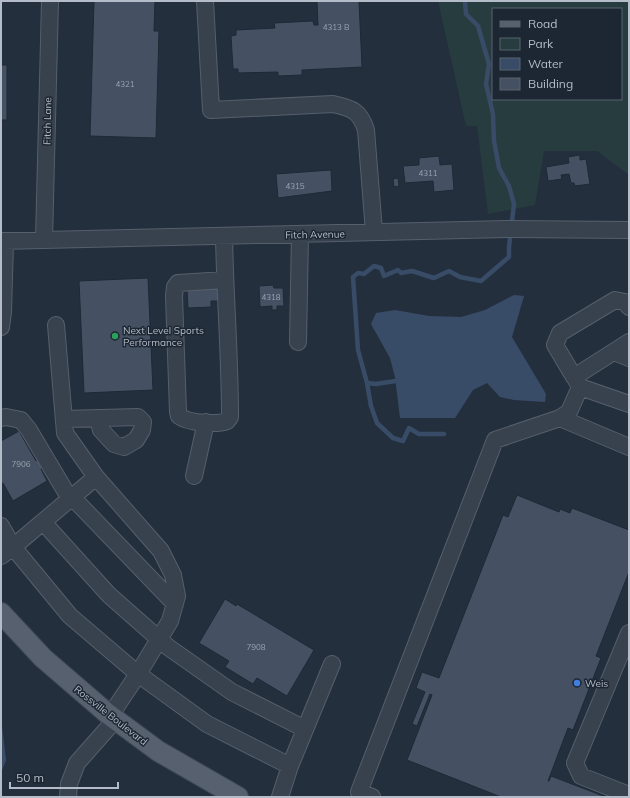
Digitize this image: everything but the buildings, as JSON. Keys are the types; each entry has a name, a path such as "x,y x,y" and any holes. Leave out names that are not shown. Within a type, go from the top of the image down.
{"main road":[{"name":"Rossville Boulevard","path":"1,613 43,658 113,718 158,751 238,797"}],"street":[{"name":"Fitch Lane","path":"44,240 50,1"},
{"path":"205,1 211,110 333,104 345,106 357,112 363,119 366,130 374,232"},
{"name":"Fitch Avenue","path":"3,241 506,229 629,230"},
{"path":"298,342 300,234"},
{"path":"224,236 230,417 227,421 222,423 184,420 179,416 174,296 175,288 178,283 225,280"},
{"path":"1,327 3,312 3,241"},
{"path":"629,307 626,302 615,300 560,333 555,345 577,382 629,404"},
{"path":"56,325 65,433 96,477 162,551 172,574 177,596 170,621 113,718 78,763 69,784 68,797"},
{"path":"372,797 359,792 495,440 560,418 569,412 577,382 614,352 629,342"},
{"path":"614,352 629,358"},
{"path":"1,418 6,417 21,420 29,430 71,498 174,604"},
{"path":"64,419 98,418"},
{"path":"560,418 629,447"},
{"path":"194,476 206,422"},
{"path":"7,551 96,477"},
{"path":"43,522 109,594 168,647 232,692 305,730"},
{"path":"1,526 7,551 70,616 138,674 206,724 290,766"},
{"path":"629,632 575,763 581,776 629,795"},
{"path":"280,797 290,766 332,664"}],"green space":[{"path":"438,1 629,1 629,175 597,151 544,151 535,205 488,214 477,126 466,126"}],"water":[{"path":"514,295 524,296 512,337 546,394 545,402 514,400 500,397 487,383 473,390 455,418 400,418 395,377 390,358 371,324 376,313 395,310 429,316 461,317 485,310"},
{"path":"1,717 6,760 1,773"}],"waterway":[{"path":"444,434 419,434 409,428 403,441 393,438 377,423 371,406 367,383 358,350 353,277 358,273 364,274 374,266 381,268 384,276 398,270 401,273 412,271 434,278 449,271 460,277 481,281 509,257 514,204 509,186 499,168 494,141 493,114 486,84 489,64 478,26 466,14 465,1"},
{"path":"367,383 376,384 402,380"}],"place":[{"name":"Next Level Sports Performance","path":"115,336"},
{"name":"Weis","path":"577,683"}]}
